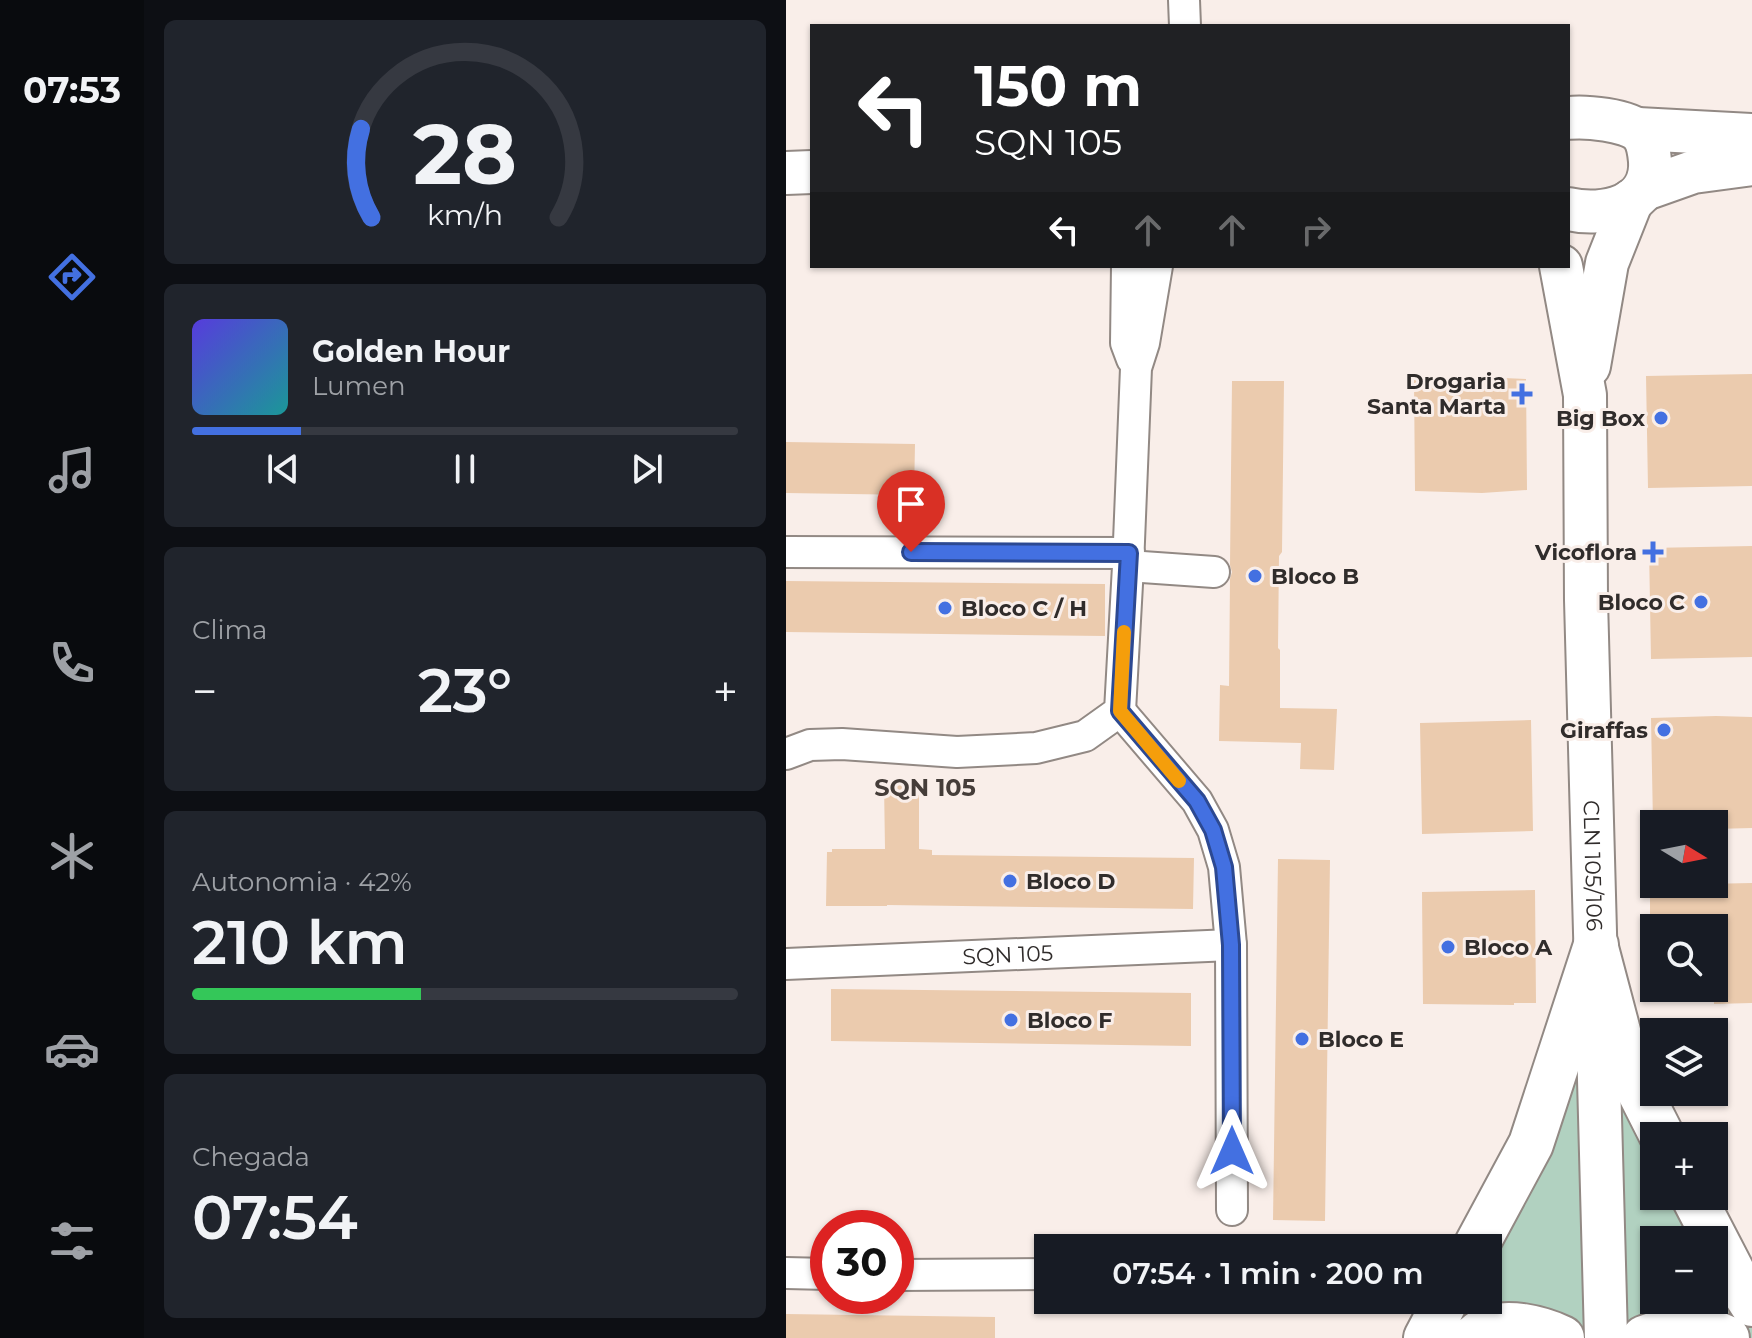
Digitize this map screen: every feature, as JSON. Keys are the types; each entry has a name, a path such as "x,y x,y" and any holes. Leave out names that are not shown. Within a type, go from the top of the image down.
{"main road":[{"path":"1596,946 1628,1069 1655,1122"},
{"path":"1483,1234 1531,1144 1596,946"},
{"path":"1700,1210 1752,1304"},
{"path":"1426,1338 1439,1314"},
{"path":"1473,1338 1485,1329 1506,1326 1539,1328 1562,1338"},
{"path":"1644,1338 1678,1326 1708,1330 1727,1338"}],"street":[{"path":"1184,0 1185,24"},
{"path":"1570,118 1616,122 1638,129 1752,135"},
{"name":"CLN 105/106","path":"1606,1338 1586,600 1585,395 1607,263 1651,168 1647,141 1638,129"},
{"path":"1570,209 1596,213 1613,209 1693,172 1752,164"},
{"path":"786,173 810,172"},
{"path":"1127,268 1126,343 1136,368"},
{"path":"1157,268 1144,343 1136,368 1120,711 1197,801 1213,830 1224,867 1231,945 1232,1210"},
{"name":"CLN 105/106","path":"1561,268 1585,395"},
{"path":"786,552 1129,560 1214,572"},
{"path":"786,754 810,745 842,744 957,752 1036,748 1085,736 1120,711"},
{"name":"SQN 105","path":"786,964 1231,945"},
{"path":"786,1273 810,1274"},
{"path":"914,1275 1034,1274"}],"green space":[{"path":"1580,1045 1588,1338 1441,1338 1454,1314 1502,1314 1502,1234 1494,1234"},
{"path":"1616,1057 1644,1122 1640,1122 1640,1210 1691,1210 1701,1226 1640,1226 1640,1314 1728,1314 1728,1273 1752,1313 1752,1338 1623,1338"}],"building":[{"path":"1752,374 1752,486 1648,488 1646,376"},
{"path":"1526,379 1527,490 1482,493 1415,491 1414,380"},
{"name":"Bloco B","path":"1232,381 1284,381 1282,552 1279,556 1280,708 1337,709 1334,770 1300,769 1301,743 1219,741 1220,685 1229,686"},
{"path":"786,442 915,444 914,495 786,493"},
{"name":"Bloco C","path":"1752,546 1752,657 1651,659 1649,548"},
{"name":"Bloco C / H","path":"786,581 1105,584 1105,636 786,632"},
{"path":"1752,717 1752,828 1728,829 1728,810 1653,810 1651,718"},
{"path":"1531,720 1533,831 1422,834 1420,723"},
{"name":"Bloco D","path":"884,784 919,784 919,849 932,850 932,855 1194,858 1193,909 826,906 827,852 832,852 832,849 885,849"},
{"name":"Bloco E","path":"1278,859 1330,860 1325,1221 1273,1220"},
{"path":"1752,883 1752,1003 1714,1004 1728,1002 1728,914 1650,914 1650,898 1728,898 1728,884"},
{"name":"Bloco A","path":"1535,890 1536,1003 1423,1004 1422,892"},
{"name":"Bloco F","path":"831,989 1191,993 1191,1046 831,1041"},
{"path":"786,1314 995,1317 995,1338 786,1338"}],"slow traffic":[{"path":"1124,632 1120,711 1179,781"}],"place":[{"name":"Drogaria Santa Marta","path":"1522,394"},
{"name":"Big Box","path":"1661,418"},
{"name":"Vicoflora","path":"1653,552"},
{"name":"Bloco B","path":"1255,576"},
{"name":"Bloco C","path":"1701,602"},
{"name":"Bloco C / H","path":"945,608"},
{"name":"Giraffas","path":"1664,730"},
{"name":"Bloco D","path":"1010,881"},
{"name":"Bloco A","path":"1448,947"},
{"name":"Bloco F","path":"1011,1020"},
{"name":"Bloco E","path":"1302,1039"}],"district":[{"name":"SQN 105","path":"925,787"}],"route":[{"path":"911,552 1129,553 1120,711 1197,801 1213,830 1224,867 1231,945 1232,1151"}]}
